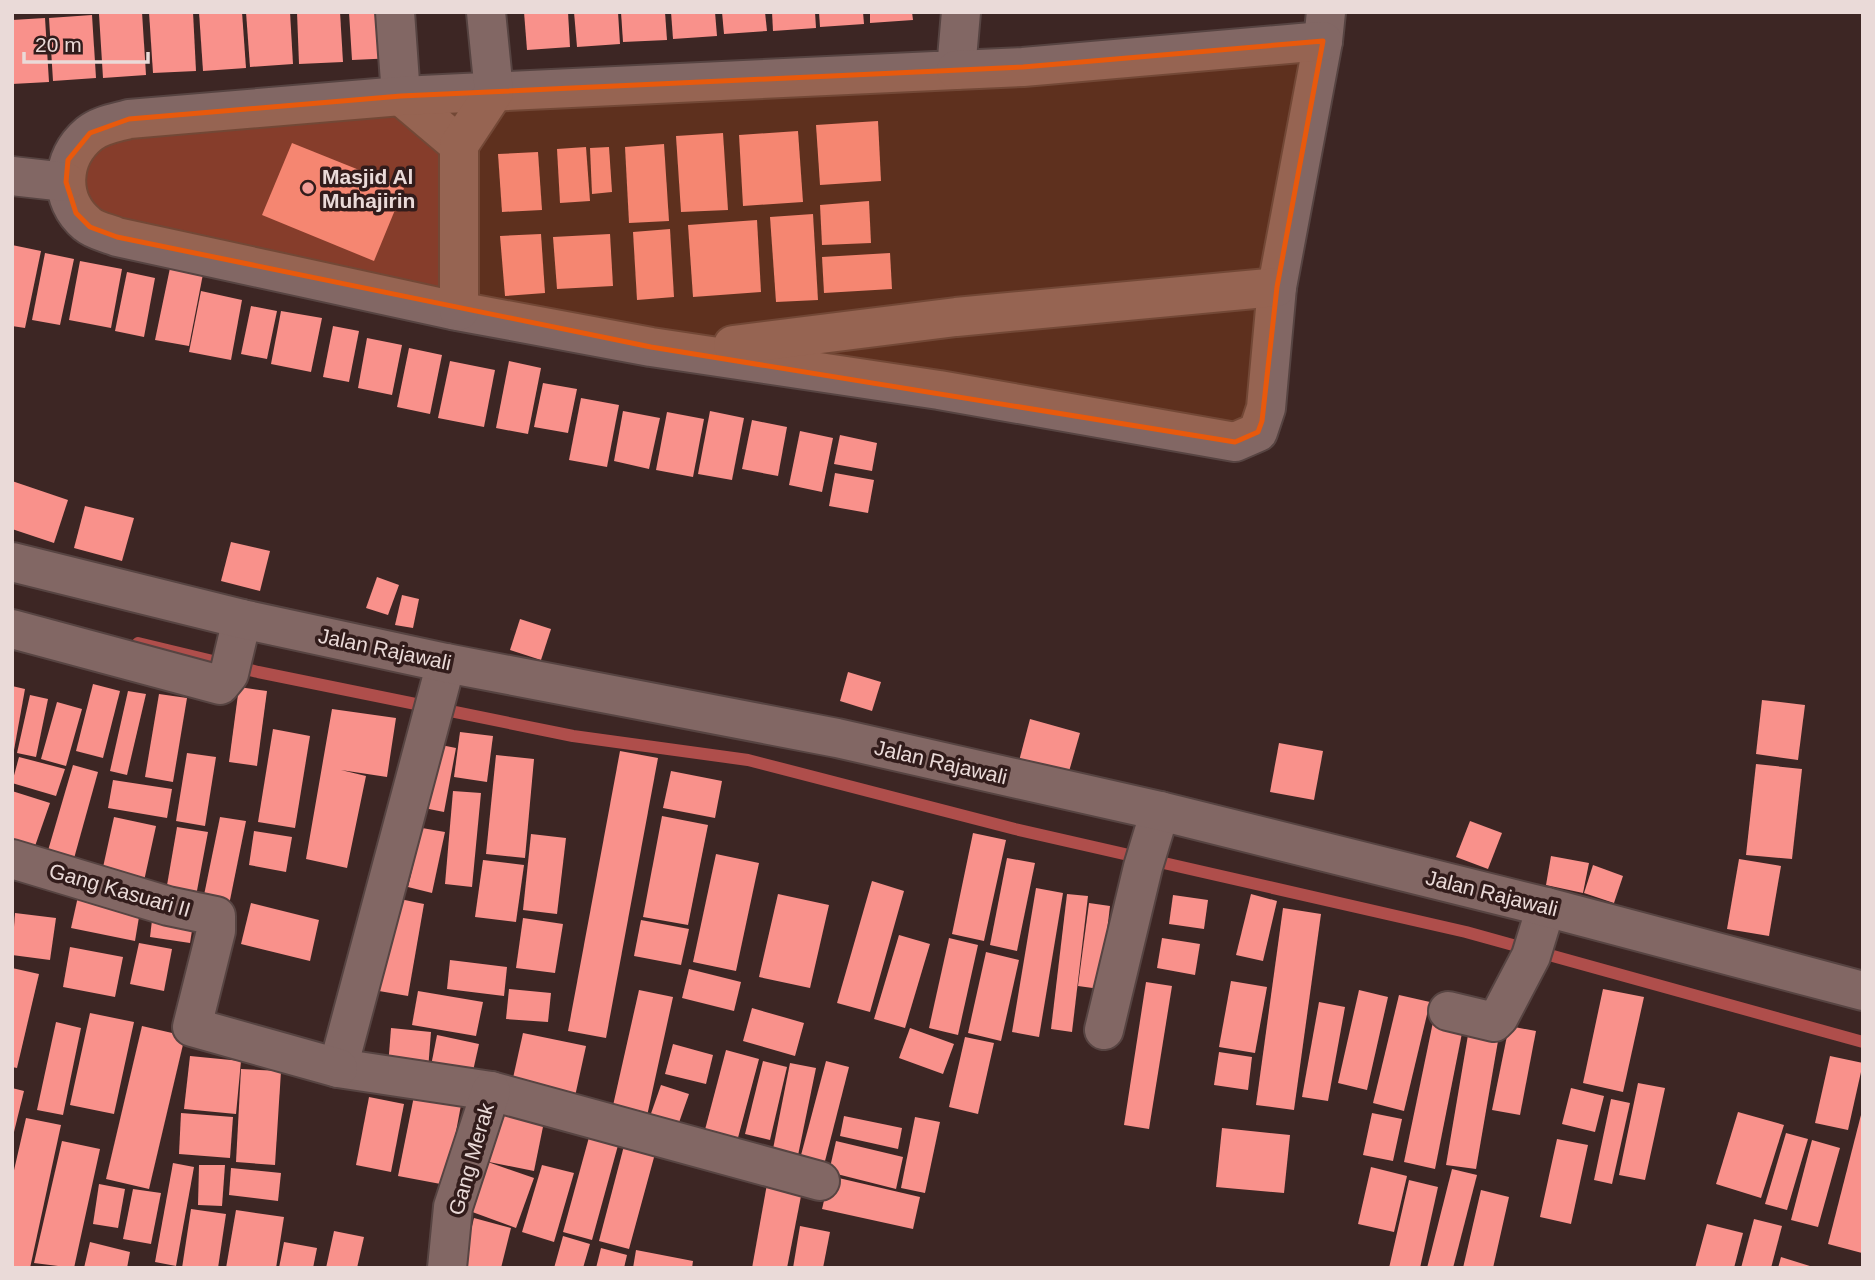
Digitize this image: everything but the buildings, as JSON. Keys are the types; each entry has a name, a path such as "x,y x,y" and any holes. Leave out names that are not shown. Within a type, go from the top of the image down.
{"street":[{"path":"395,12 401,96 458,145"},
{"path":"459,311 458,145 494,92 486,12"},
{"path":"956,70 961,12"},
{"path":"1324,27 1277,286 1266,408 1258,432 1235,442 875,379 682,351 459,311 117,237 90,227 76,213 66,182 68,160 90,133 129,119 401,96 1023,67 1324,27"},
{"path":"12,176 66,182"},
{"path":"682,351 871,328 1277,286"},
{"path":"871,328 888,345 891,352 890,366 875,379"},
{"name":"Jalan Rajawali","path":"12,562 235,647 444,672 837,738 1157,820 1539,930 1863,991"},
{"path":"12,629 208,684 222,685 235,647"},
{"path":"444,672 338,1068 491,1091 820,1181"},
{"path":"1104,1030 1157,820"},
{"name":"Gang Kasuari II","path":"12,859 168,906 216,916 216,931 192,1027 338,1068"},
{"path":"1448,1011 1494,1021 1499,1017 1539,930"},
{"name":"Gang Merak","path":"447,1268 453,1207 491,1091"}],"highlighted area":[{"path":"1323,41 1277,287 1262,421 1258,432 1235,442 651,347 117,237 90,227 76,213 66,182 68,160 90,133 129,119 401,96 1023,67"}],"shaded area":[{"path":"401,99 449,140 452,309 95,214 82,180 96,140"}],"waterway":[{"path":"138,643 258,672 573,736 748,760 1015,829 1466,932 1863,1042"}],"place":[{"name":"Masjid Al Muhajirin","path":"308,188"}]}
